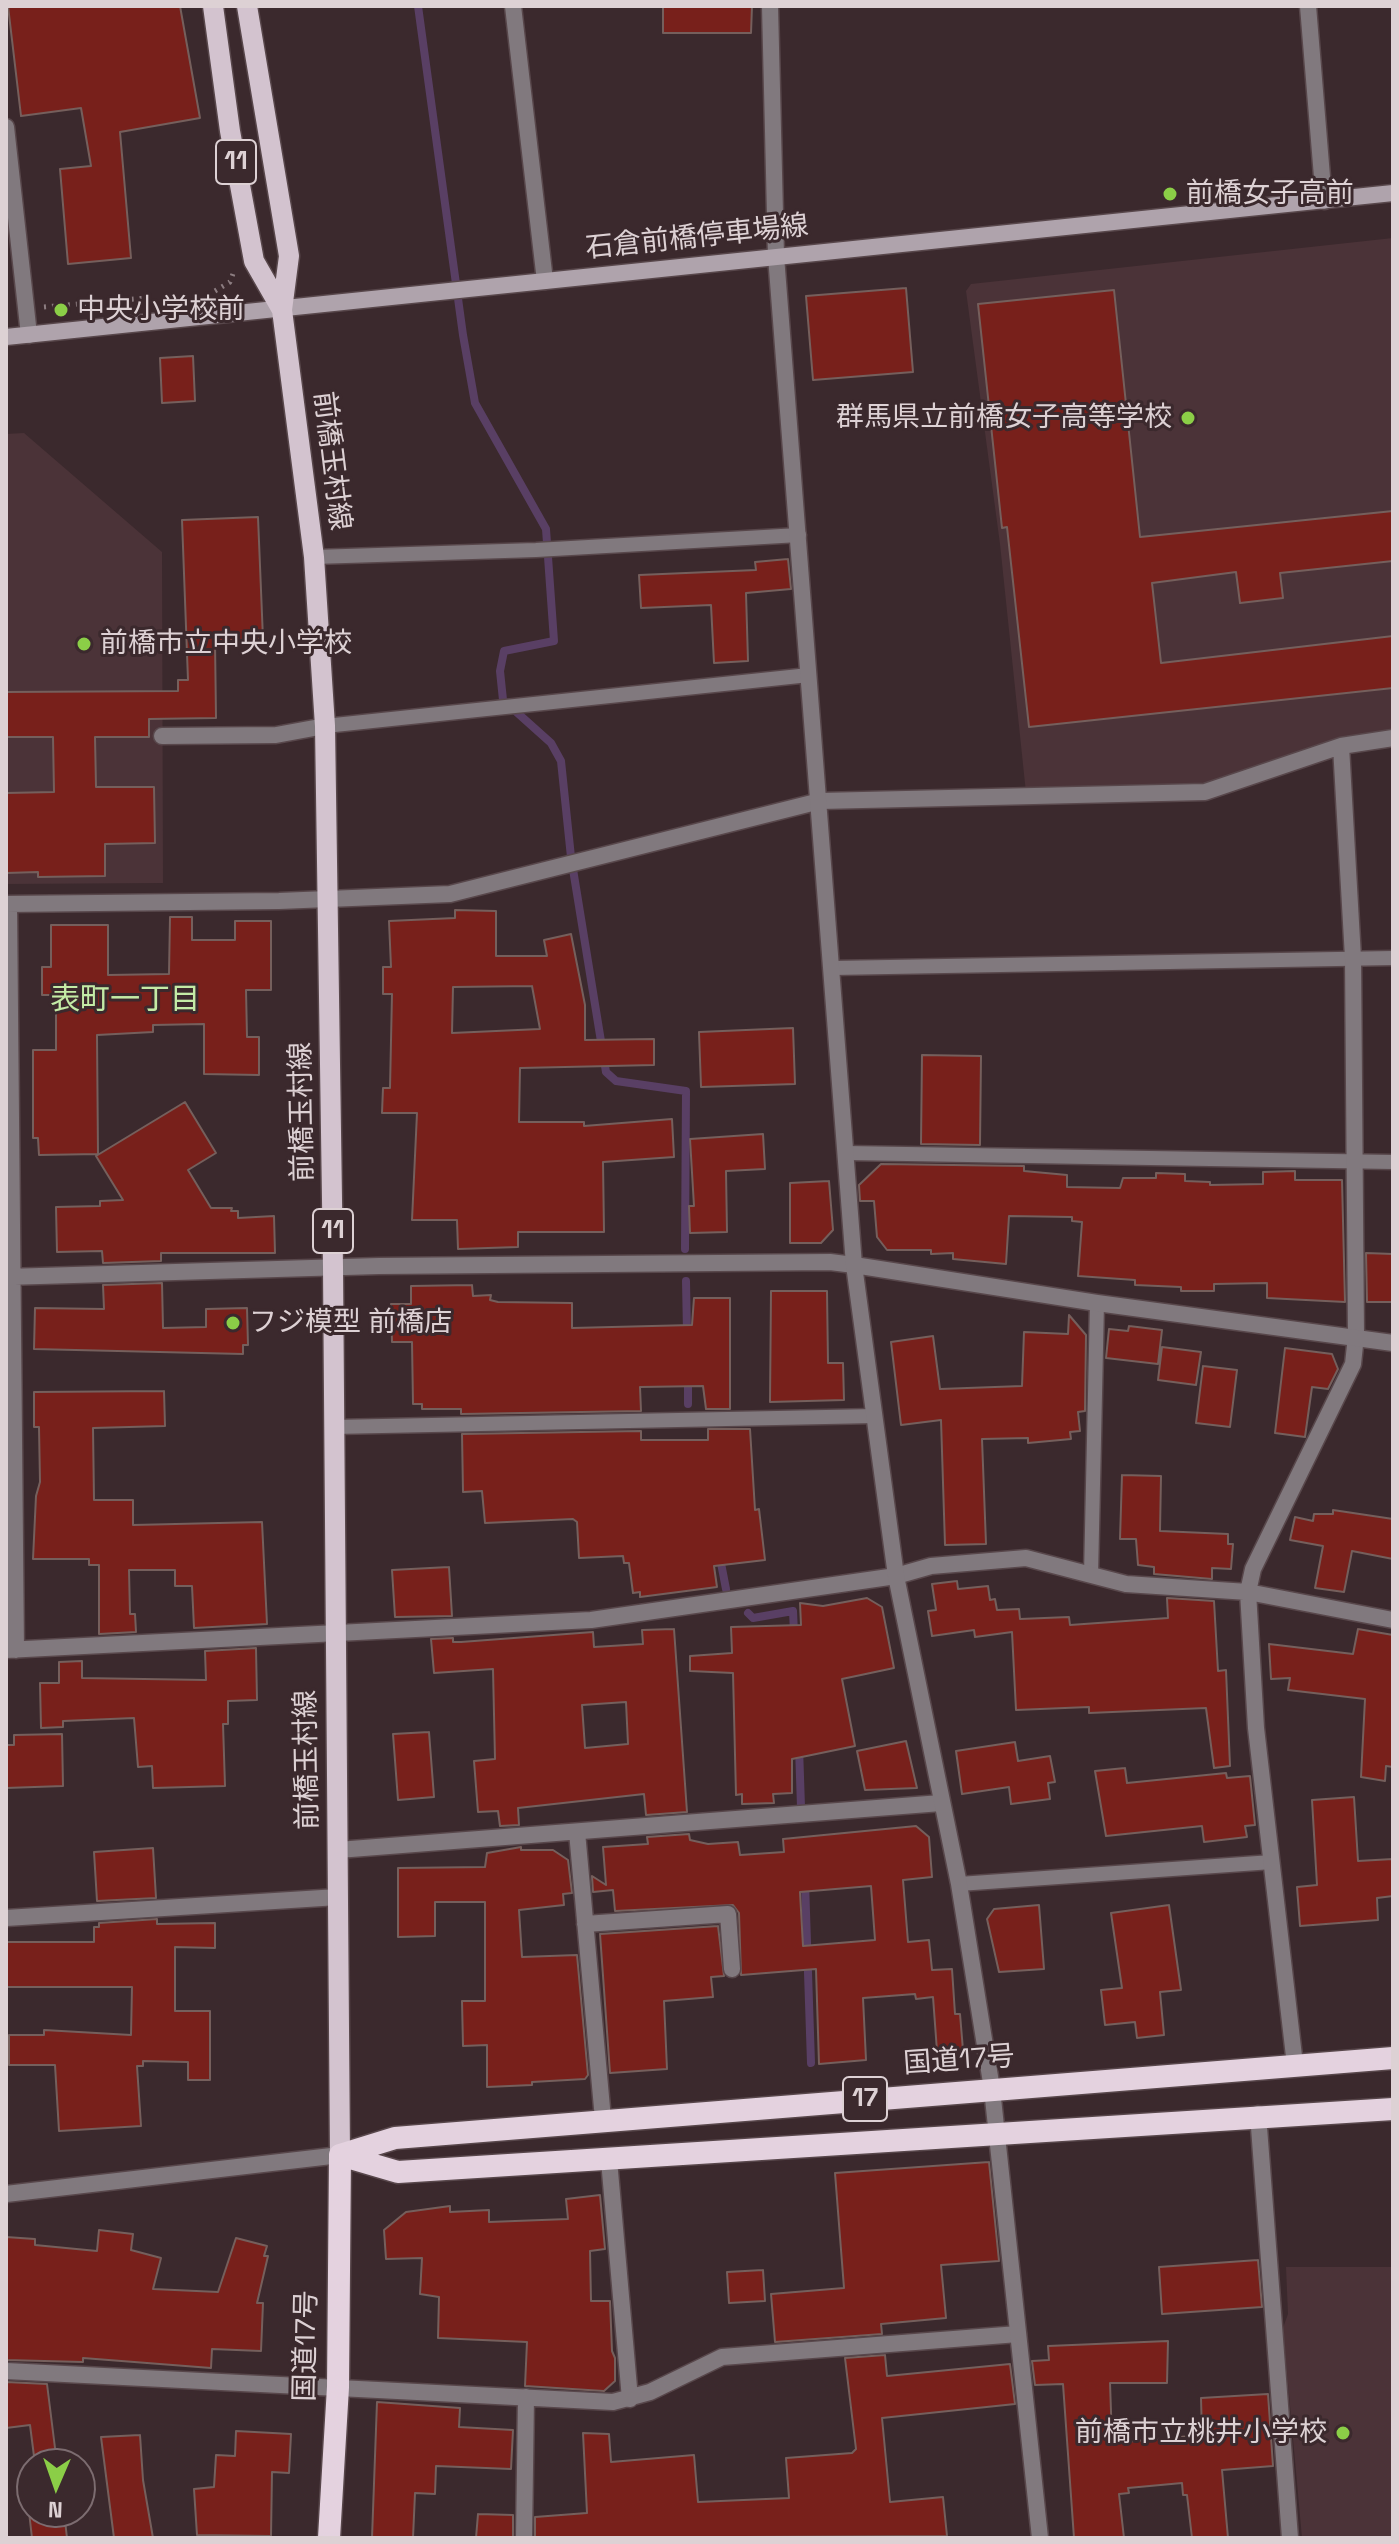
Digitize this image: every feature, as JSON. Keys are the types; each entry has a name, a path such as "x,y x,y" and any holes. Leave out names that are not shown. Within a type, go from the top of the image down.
{"highway":[{"name":"国道17号","path":"329,2538 338,2387 340,2155 395,2138 1393,2058"},
{"name":"17","path":"340,2155 398,2172 1258,2114 1393,2109"}],"main road":[{"name":"前橋玉村線","path":"213,6 230,131 254,261 282,310"},
{"name":"前橋玉村線","path":"247,6 289,256 282,310 314,557 325,726 340,2155"},
{"name":"石倉前橋停車場線","path":"6,337 1393,193"}],"street":[{"path":"513,6 545,281"},
{"path":"770,6 776,256 854,1265 896,1576 959,1884 992,2089 1040,2538"},
{"path":"1308,6 1324,201"},
{"path":"6,127 29,335"},
{"path":"162,736 276,735 325,726"},
{"path":"1393,738 1341,746 1205,792 820,801 450,894 8,904 11,1650 591,1620 896,1576 931,1566 1026,1558 1126,1584 1248,1592 1393,1620"},
{"path":"1295,2065 1256,1728 1248,1592 1253,1569 1353,1364 1356,1336 1353,958 1341,746"},
{"path":"9,1277 333,1267 830,1262 1097,1303 1393,1343"},
{"path":"338,1850 941,1803"},
{"path":"577,1832 603,2119"},
{"path":"6,1918 338,1897"},
{"path":"585,1924 728,1914 732,1969"},
{"path":"1258,2114 1290,2538"},
{"path":"6,2194 340,2155"},
{"path":"609,2160 630,2399"},
{"path":"6,2371 613,2402 630,2399 722,2357 1018,2334"},
{"path":"524,2538 526,2397"}],"lane":[{"path":"314,557 536,550 799,535"},
{"path":"325,726 524,702 809,675"},
{"path":"833,968 1393,958"},
{"path":"846,1153 1393,1162"},
{"path":"1091,1575 1097,1303"},
{"path":"333,1427 875,1416"},
{"path":"959,1884 1272,1862"}],"path":[{"path":"208,292 218,291 230,282 234,266"},
{"path":"41,307 151,297"}],"shaded area":[{"name":"群馬県立前橋女子高等学校","path":"1393,238 1393,733 1330,741 1198,786 1026,793 1000,544 966,291 971,284"},
{"name":"前橋市立中央小学校","path":"24,433 162,552 163,883 6,884 6,434"},
{"name":"前橋市立桃井小学校","path":"1286,2267 1393,2267 1393,2538 1302,2538 1283,2328 1288,2314"}],"building":[{"path":"8,6 180,6 200,118 120,132 131,258 68,264 60,169 91,166 81,108 21,116"},
{"path":"663,6 752,6 751,33 663,33"},
{"path":"906,288 913,372 813,380 806,296"},
{"path":"1114,290 1140,537 1393,511 1393,561 1280,573 1283,598 1240,603 1236,572 1152,583 1161,663 1393,636 1393,688 1029,727 1007,527 1002,528 978,304"},
{"path":"193,356 195,401 162,403 160,358"},
{"path":"258,517 263,639 215,641 216,718 149,719 149,737 95,737 96,787 154,787 155,843 105,844 105,876 38,877 38,872 6,873 6,793 54,792 53,737 6,737 6,692 178,691 178,680 188,680 182,520"},
{"path":"788,559 791,589 746,593 748,661 714,663 711,605 641,608 639,575 756,570 755,562"},
{"path":"455,910 496,911 496,956 547,956 544,940 571,934 585,1005 585,1040 654,1039 654,1065 520,1068 519,1122 584,1122 584,1126 672,1119 674,1157 603,1162 604,1232 518,1232 518,1247 458,1249 457,1220 412,1220 417,1113 382,1113 383,1088 390,1088 392,994 383,994 383,967 391,967 389,921 455,918","holes":["532,986 540,1029 452,1033 453,987"]},
{"path":"170,917 192,917 192,940 235,940 235,921 271,921 271,990 246,990 247,1037 259,1037 259,1075 204,1074 204,1024 153,1025 153,1032 97,1035 98,1154 39,1155 38,1138 33,1138 33,1050 56,1050 56,995 42,995 42,967 51,967 51,925 108,925 108,975 169,974"},
{"path":"793,1028 795,1084 701,1087 699,1032"},
{"path":"922,1055 981,1056 980,1145 921,1144"},
{"path":"185,1102 216,1153 188,1170 211,1208 232,1208 231,1211 238,1211 238,1218 274,1216 275,1253 161,1253 161,1261 103,1263 102,1251 57,1252 56,1207 100,1206 100,1201 123,1200 96,1156"},
{"path":"763,1134 765,1169 726,1171 727,1232 690,1233 689,1206 694,1206 690,1139"},
{"path":"881,1164 1024,1166 1024,1171 1067,1175 1067,1187 1120,1188 1123,1178 1156,1178 1156,1173 1185,1174 1185,1181 1210,1182 1210,1185 1263,1184 1263,1172 1295,1171 1295,1180 1342,1180 1345,1302 1267,1298 1267,1283 1214,1284 1214,1291 1181,1291 1181,1287 1135,1285 1135,1280 1078,1276 1082,1222 1072,1221 1072,1217 1009,1216 1006,1264 953,1259 953,1253 931,1254 931,1250 887,1250 877,1237 874,1201 860,1201 859,1185"},
{"path":"829,1181 833,1230 821,1243 790,1243 790,1183"},
{"path":"1366,1253 1393,1254 1393,1302 1367,1302"},
{"path":"162,1283 163,1328 206,1327 206,1309 247,1308 248,1345 243,1345 243,1354 34,1349 35,1308 104,1309 103,1285"},
{"path":"472,1285 473,1296 491,1295 490,1300 498,1302 572,1303 572,1328 692,1325 694,1298 730,1298 730,1409 706,1409 703,1386 640,1387 641,1411 461,1414 461,1409 422,1409 422,1404 413,1404 412,1342 392,1342 391,1304 411,1304 411,1286"},
{"path":"771,1291 827,1291 828,1363 843,1363 844,1400 770,1402"},
{"path":"1069,1315 1086,1335 1085,1411 1078,1412 1080,1431 1070,1432 1071,1439 1028,1443 1028,1438 982,1439 986,1544 945,1545 941,1420 901,1425 891,1342 933,1336 940,1389 1022,1386 1024,1332 1068,1334"},
{"path":"1129,1326 1162,1330 1158,1364 1106,1358 1109,1329 1128,1331"},
{"path":"1162,1347 1201,1352 1196,1385 1158,1380"},
{"path":"1285,1348 1332,1354 1338,1369 1328,1389 1312,1387 1305,1437 1275,1433"},
{"path":"1203,1366 1237,1370 1230,1427 1196,1423"},
{"path":"164,1391 165,1426 93,1428 94,1500 133,1500 133,1525 262,1522 267,1624 194,1628 192,1586 175,1586 175,1570 129,1570 130,1614 135,1614 136,1632 99,1634 99,1565 89,1565 89,1559 33,1559 36,1496 40,1482 39,1427 34,1427 34,1392"},
{"path":"708,1429 750,1429 755,1510 759,1509 765,1560 714,1566 717,1587 640,1597 640,1592 633,1593 629,1563 624,1563 623,1556 579,1558 577,1522 573,1519 485,1523 482,1491 463,1492 462,1434 641,1431 641,1440 708,1440"},
{"path":"1122,1475 1161,1476 1160,1531 1228,1534 1228,1544 1233,1544 1231,1569 1212,1568 1212,1579 1154,1574 1154,1567 1138,1565 1136,1539 1120,1539"},
{"path":"1333,1510 1393,1519 1393,1559 1352,1551 1344,1592 1315,1588 1323,1546 1290,1540 1295,1517 1313,1521 1314,1514 1333,1514"},
{"path":"449,1567 452,1616 395,1617 392,1570"},
{"path":"957,1581 958,1589 988,1586 990,1600 995,1599 997,1610 1019,1609 1020,1619 1069,1617 1070,1625 1168,1618 1167,1598 1214,1601 1218,1671 1226,1670 1230,1766 1214,1768 1206,1708 1089,1713 1089,1707 1016,1710 1012,1632 975,1637 974,1630 932,1636 928,1611 936,1610 932,1584"},
{"path":"867,1598 882,1607 894,1668 842,1679 855,1746 792,1759 792,1793 773,1794 774,1803 742,1804 742,1794 736,1795 733,1673 690,1671 690,1656 732,1653 731,1627 801,1625 800,1603 823,1606"},
{"path":"674,1629 687,1812 646,1815 644,1794 518,1808 519,1825 500,1826 498,1811 478,1812 474,1761 495,1759 493,1669 434,1673 431,1639 453,1638 453,1642 461,1642 593,1632 594,1647 643,1644 642,1630","holes":["626,1702 628,1744 585,1748 582,1705"]},
{"path":"1358,1629 1393,1635 1393,1767 1386,1766 1385,1781 1361,1777 1365,1699 1288,1690 1290,1678 1271,1679 1269,1644 1353,1654"},
{"path":"256,1648 257,1700 228,1701 228,1724 223,1724 225,1786 153,1788 152,1766 138,1767 134,1718 63,1721 63,1727 41,1728 40,1683 59,1683 59,1662 82,1661 82,1678 206,1680 205,1651"},
{"path":"429,1732 434,1797 398,1800 393,1734"},
{"path":"62,1734 63,1786 6,1788 6,1745 14,1745 14,1735"},
{"path":"906,1741 917,1788 865,1790 857,1751"},
{"path":"1015,1742 1018,1761 1050,1756 1055,1782 1048,1783 1050,1799 1011,1804 1009,1787 962,1794 956,1751"},
{"path":"1125,1768 1127,1783 1226,1773 1227,1778 1250,1776 1255,1825 1245,1826 1247,1837 1204,1842 1202,1826 1106,1836 1095,1771"},
{"path":"1354,1797 1358,1861 1393,1859 1393,1896 1377,1898 1378,1920 1300,1926 1297,1887 1317,1885 1312,1800"},
{"path":"916,1826 929,1837 932,1877 903,1880 908,1942 929,1940 932,1970 952,1969 955,2014 960,2014 963,2050 937,2051 933,1997 916,1999 915,1994 863,1998 866,2060 819,2064 816,1969 741,1975 739,1913 733,1905 615,1911 613,1890 593,1892 592,1876 606,1885 603,1847 648,1844 647,1837 689,1834 690,1840 708,1844 738,1842 740,1855 784,1852 783,1839","holes":["871,1886 875,1940 803,1946 800,1892"]},
{"path":"521,1847 521,1850 553,1850 568,1860 572,1893 563,1894 564,1905 519,1910 522,1957 577,1955 588,2075 585,2079 487,2087 487,2045 463,2046 462,2001 485,2001 485,1902 435,1902 435,1936 398,1937 398,1868 485,1867 487,1853"},
{"path":"153,1848 156,1898 97,1901 94,1852"},
{"path":"1039,1905 1044,1969 999,1972 987,1919 994,1909"},
{"path":"1169,1905 1181,1990 1160,1992 1164,2035 1137,2038 1135,2022 1105,2025 1101,1990 1122,1988 1111,1913"},
{"path":"157,1919 157,1924 215,1923 215,1948 175,1947 175,2011 210,2011 210,2080 188,2080 188,2062 143,2061 143,2066 137,2066 141,2126 59,2131 55,2065 9,2065 9,2035 44,2035 44,2030 131,2035 132,1987 6,1987 6,1942 94,1942 94,1927 99,1927 99,1923"},
{"path":"718,1926 724,1976 711,1977 713,1997 664,2001 667,2069 610,2073 600,1934"},
{"path":"989,2162 999,2261 941,2265 946,2318 881,2324 882,2334 775,2342 771,2294 844,2288 835,2173"},
{"path":"600,2195 605,2249 590,2251 591,2301 610,2301 615,2358 615,2381 604,2391 525,2386 527,2342 438,2338 439,2297 420,2294 422,2258 386,2259 384,2230 406,2212 450,2206 450,2212 489,2210 489,2222 568,2219 566,2199"},
{"path":"99,2230 133,2234 131,2250 161,2258 153,2289 218,2292 236,2238 267,2246 264,2256 268,2256 257,2303 263,2303 261,2351 212,2349 211,2368 83,2358 83,2362 6,2360 6,2237 35,2239 35,2245 97,2251"},
{"path":"1258,2260 1262,2307 1162,2314 1159,2267"},
{"path":"763,2270 765,2301 729,2303 727,2272"},
{"path":"1168,2341 1167,2383 1110,2383 1112,2440 1123,2439 1124,2442 1202,2435 1201,2398 1268,2394 1273,2466 1222,2470 1228,2538 1192,2538 1187,2495 1183,2495 1182,2483 1128,2488 1129,2493 1119,2494 1124,2538 1074,2538 1063,2384 1035,2385 1032,2361 1049,2360 1048,2346"},
{"path":"885,2355 887,2376 1010,2364 1015,2404 882,2418 890,2502 943,2497 947,2536 535,2538 535,2517 587,2513 583,2433 609,2434 611,2462 694,2455 698,2502 789,2498 786,2458 852,2453 856,2449 845,2358"},
{"path":"6,2382 47,2384 55,2448 33,2448 30,2425 6,2428"},
{"path":"377,2402 460,2408 459,2427 513,2430 511,2469 436,2466 435,2494 415,2493 413,2538 372,2538"},
{"path":"236,2431 291,2434 289,2473 272,2472 271,2536 197,2535 194,2489 214,2487 216,2455 235,2456"},
{"path":"140,2435 143,2480 153,2538 114,2538 101,2437"},
{"path":"478,2514 513,2515 513,2538 476,2538"},
{"path":"31,2528 66,2528 67,2538 32,2538"}],"waterway":[{"path":"418,6 475,403 546,529 554,641 504,651 500,671 503,700 551,743 561,761 571,857 606,1072 616,1081 686,1091 685,1249"},
{"path":"686,1281 687,1333"},
{"path":"688,1378 688,1404"},
{"path":"720,1558 726,1589"},
{"path":"748,1613 753,1618 793,1611 794,1633"},
{"path":"799,1747 801,1807"},
{"path":"805,1882 811,2063"}],"place":[{"name":"前橋女子高前","path":"1170,194"},
{"name":"中央小学校前","path":"61,310"},
{"name":"群馬県立前橋女子高等学校","path":"1188,418"},
{"name":"前橋市立中央小学校","path":"84,644"},
{"name":"フジ模型 前橋店","path":"233,1323"},
{"name":"前橋市立桃井小学校","path":"1343,2433"}],"district":[{"name":"表町一丁目","path":"125,1001"}]}
